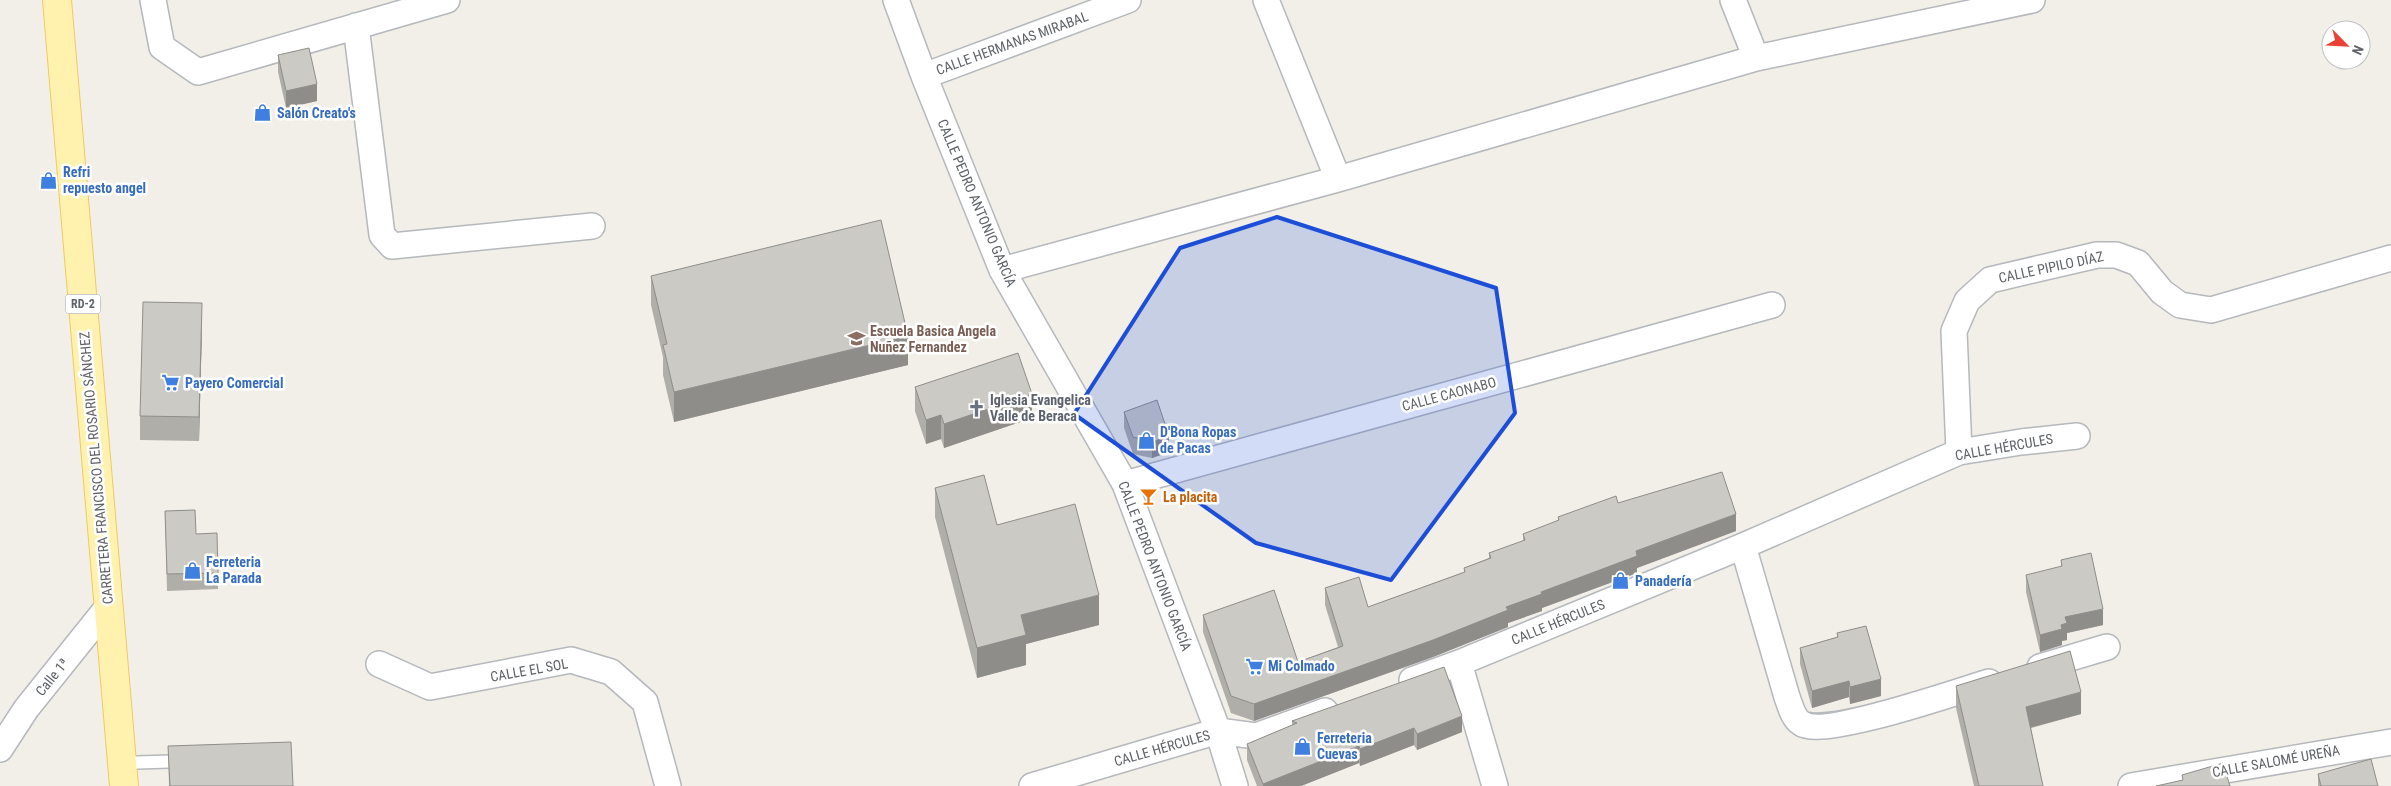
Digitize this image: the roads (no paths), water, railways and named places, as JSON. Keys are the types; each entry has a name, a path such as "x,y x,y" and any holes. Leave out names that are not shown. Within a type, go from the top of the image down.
{"main road":[{"name":"CARRETERA FRANCISCO DEL ROSARIO SÁNCHEZ","path":"57,0 107,608 123,775"}],"street":[{"path":"153,0 162,47 198,72 447,0"},
{"name":"CALLE PEDRO ANTONIO GARCÍA","path":"896,0 924,76 1002,270 1125,484 1218,731 1235,786"},
{"name":"CALLE HERMANAS MIRABAL","path":"924,76 1128,0"},
{"path":"1266,0 1338,179"},
{"path":"1733,0 1756,58"},
{"path":"1002,270 1338,179 1756,58 2032,0"},
{"path":"356,26 382,235 392,246 592,226"},
{"name":"CALLE PIPILO DÍAZ","path":"1958,452 1954,331 1967,301 1990,280 2097,255 2116,255 2138,263 2162,292 2180,305 2211,310 2391,258"},
{"name":"CALLE CAONABO","path":"1125,484 1772,305"},
{"name":"CALLE HÉRCULES","path":"1394,686 1459,663 1743,546 1958,452 2021,442 2077,436"},
{"path":"1743,546 1787,697 1800,723 1815,728 1856,721 2107,647"},
{"name":"Calle 1ª","path":"0,749 26,709 107,608"},
{"name":"CALLE EL SOL","path":"379,664 430,687 571,660 612,672 645,702 668,786"},
{"path":"1459,663 1495,786"},
{"name":"CALLE HÉRCULES","path":"1032,786 1218,731 1256,736 1348,703"},
{"name":"CALLE SALOMÉ UREÑA","path":"2132,786 2391,742"}],"lane":[{"path":"123,775 201,761"}],"place":[{"name":"Salón Creato's","path":"263,113"},
{"name":"Refri repuesto angel","path":"49,180"},
{"name":"Escuela Basica Angela Nuñez Fernandez","path":"856,339"},
{"name":"Payero Comercial","path":"171,383"},
{"name":"Iglesia Evangelica Valle de Beraca","path":"976,408"},
{"name":"D'Bona Ropas de Pacas","path":"1146,440"},
{"name":"La placita","path":"1149,497"},
{"name":"Ferreteria La Parada","path":"192,570"},
{"name":"Panadería","path":"1621,581"},
{"name":"Mi Colmado","path":"1254,666"},
{"name":"Ferreteria Cuevas","path":"1303,746"}]}
